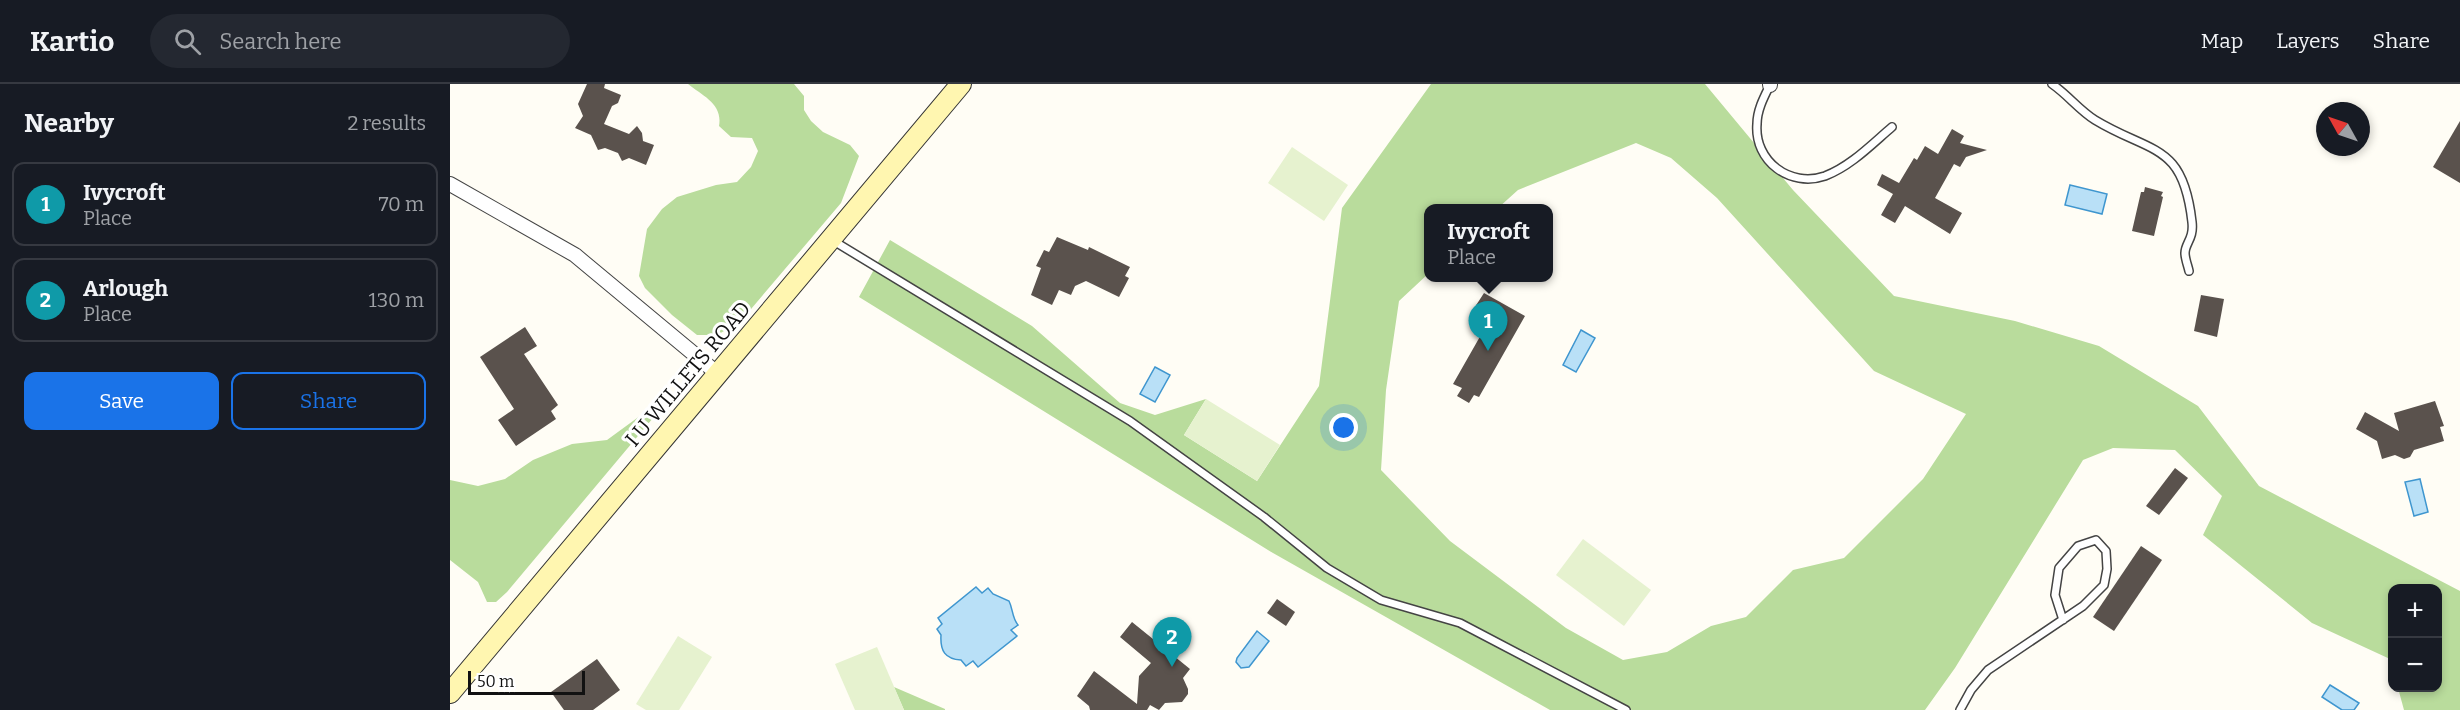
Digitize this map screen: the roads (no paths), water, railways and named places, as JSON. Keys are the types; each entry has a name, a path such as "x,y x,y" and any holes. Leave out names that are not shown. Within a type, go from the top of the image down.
{"street":[{"name":"I U WILLETS ROAD","path":"450,693 961,84"},
{"path":"450,184 575,255 718,374"}],"lane":[{"path":"1770,84 1756,123 1757,137 1767,161 1787,175 1803,178 1822,177 1834,172 1854,159 1892,127"},
{"path":"2052,84 2069,95 2094,119 2161,152 2174,164 2182,177 2192,222 2192,236 2185,252 2189,271"},
{"path":"832,240 1130,422 1264,517 1327,568 1381,600 1460,623 1626,710"},
{"path":"1960,710 1971,690 1988,670 2063,620 2084,606 2104,585 2107,569 2106,550 2096,540 2078,546 2059,568 2055,595 2063,620"}],"water":[{"path":"2070,185 2107,194 2102,214 2065,205"},
{"path":"1581,330 1595,338 1576,372 1563,365"},
{"path":"1155,367 1170,375 1155,402 1140,394"},
{"path":"2420,479 2428,512 2414,516 2405,482"},
{"path":"976,587 982,593 988,588 993,594 1009,601 1018,625 1011,630 1017,636 978,667 973,661 966,666 961,660 947,656 941,646 941,635 937,629 942,624 938,618"},
{"path":"1257,631 1269,641 1249,667 1241,668 1236,662 1237,658"},
{"path":"2330,685 2359,703 2354,710 2342,710 2322,697"}],"place":[{"name":"Ivycroft","path":"1488,351"},
{"name":"Arlough","path":"1172,667"}]}
